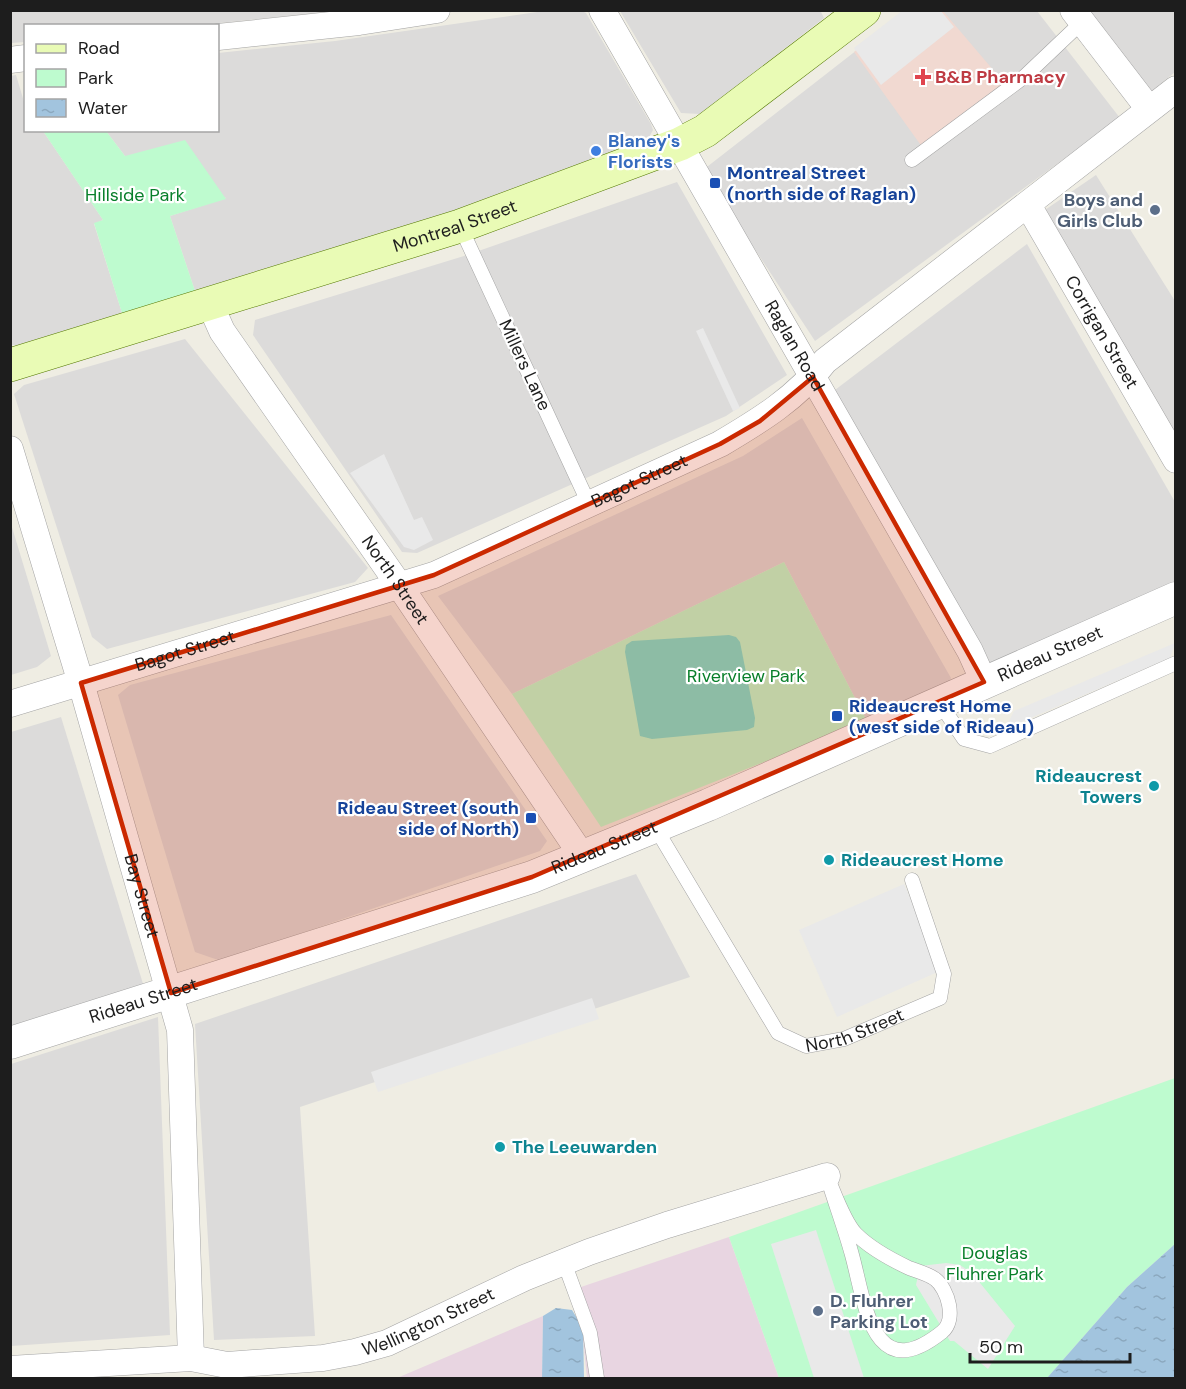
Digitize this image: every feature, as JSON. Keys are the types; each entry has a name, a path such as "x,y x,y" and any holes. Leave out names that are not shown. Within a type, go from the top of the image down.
{"main road":[{"name":"Montreal Street","path":"10,365 460,226 680,144 705,131 856,13"}],"street":[{"path":"219,38 359,22 437,10"},
{"name":"Raglan Road","path":"602,10 680,144 693,174 813,377 970,651 984,682"},
{"path":"1077,16 1149,109"},
{"name":"Bagot Street","path":"10,704 434,575 720,444 750,427 813,377 825,361 1176,89"},
{"name":"Corrigan Street","path":"1028,205 1176,460"},
{"name":"North Street","path":"210,304 222,331 399,585 583,857"},
{"name":"Bay Street","path":"10,449 81,683 180,1030 191,1358"},
{"name":"Rideau Street","path":"10,1043 532,877 656,827 1176,598"},
{"name":"Wellington Street","path":"10,1369 191,1358 227,1365 322,1358 355,1352 387,1343 524,1278 564,1262 667,1225 827,1176"}],"lane":[{"path":"912,160 1024,77 1077,16"},
{"name":"Millers Lane","path":"460,226 590,504"},
{"path":"939,702 964,739 990,746 1176,663"},
{"name":"North Street","path":"656,827 778,1034 806,1046 844,1039 940,998 944,974 912,880"},
{"path":"827,1176 854,1232 885,1257 935,1279 946,1295 951,1312 947,1328 924,1346 900,1350 877,1338 861,1302 852,1256 827,1176"},
{"path":"564,1262 590,1333 597,1378"}],"highlighted area":[{"path":"813,377 984,682 532,877 171,993 81,683 434,575 720,444 760,421"}],"shaded area":[{"path":"551,10 582,11 586,13 653,130 648,139 505,195 195,291 170,216 226,198 125,156 107,132 219,132 219,53 335,41"},
{"path":"820,10 824,18 700,114 681,113 620,11"},
{"path":"11,11 336,11 211,24 24,24 24,42 11,43"},
{"path":"902,11 941,11 954,27 881,85 854,48"},
{"path":"907,11 1037,11 1120,118 815,341 703,170"},
{"path":"907,11 943,11 1006,85 925,151 854,52"},
{"path":"1086,11 1175,11 1175,72 1152,91"},
{"path":"16,75 24,102 24,132 44,132 103,220 94,224 122,313 18,345 10,345 10,76"},
{"path":"1096,175 1175,301 1175,443 1042,212"},
{"path":"677,182 787,375 726,416 417,553 402,552 253,335 255,320 464,256"},
{"path":"1027,244 1175,502 1175,584 1004,663 982,665 831,393"},
{"path":"703,328 740,408 733,411 696,331"},
{"path":"185,339 368,568 355,582 107,649 92,637 14,394 24,385"},
{"path":"802,418 951,678 946,689 867,721 784,562 512,694 438,596 743,456"},
{"path":"384,454 414,520 422,517 433,540 414,550 404,547 350,473"},
{"path":"11,524 51,656 37,667 11,675"},
{"path":"391,615 547,841 540,851 221,961 195,952 118,695 130,685"},
{"path":"1175,643 1170,658 1005,729 1014,711"},
{"path":"61,717 148,1000 11,1041 11,732"},
{"path":"636,874 690,977 300,1107 315,1336 214,1340 195,1024"},
{"path":"904,884 942,970 837,1017 799,930"},
{"path":"592,998 599,1019 378,1092 371,1072"},
{"path":"158,1017 170,1335 11,1346 11,1064"},
{"name":"D. Fluhrer Parking Lot","path":"816,1230 864,1378 814,1378 771,1244"},
{"path":"729,1237 779,1378 587,1378 578,1288"},
{"path":"946,1263 960,1265 972,1273 1015,1326 988,1369 954,1341 950,1341 916,1285 920,1266"},
{"path":"543,1316 542,1378 397,1378"}],"green space":[{"name":"Hillside Park","path":"44,132 107,132 125,156 185,140 226,199 170,216 195,291 122,313 94,223 103,220"},
{"name":"Riverview Park","path":"784,562 867,721 601,827 512,694"},
{"path":"729,635 736,637 740,642 755,718 754,727 747,730 652,739 640,736 625,652 626,645 632,641"},
{"name":"Douglas Fluhrer Park","path":"1175,1078 1175,1244 1127,1287 1047,1378 779,1378 729,1237"}],"water":[{"path":"1175,1244 1175,1378 1047,1378 1127,1287"},
{"path":"556,1308 572,1310 583,1328 584,1378 542,1378 543,1316"}],"place":[{"name":"B&B Pharmacy","path":"923,77"},
{"name":"Blaney's Florists","path":"596,151"},
{"name":"Montreal Street (north side of Raglan)","path":"715,183"},
{"name":"Boys and Girls Club","path":"1155,210"},
{"name":"Rideaucrest Home (west side of Rideau)","path":"837,716"},
{"name":"Rideaucrest Towers","path":"1154,786"},
{"name":"Rideau Street (south side of North)","path":"531,818"},
{"name":"Rideaucrest Home","path":"829,860"},
{"name":"The Leeuwarden","path":"500,1147"},
{"name":"D. Fluhrer Parking Lot","path":"818,1311"}]}
